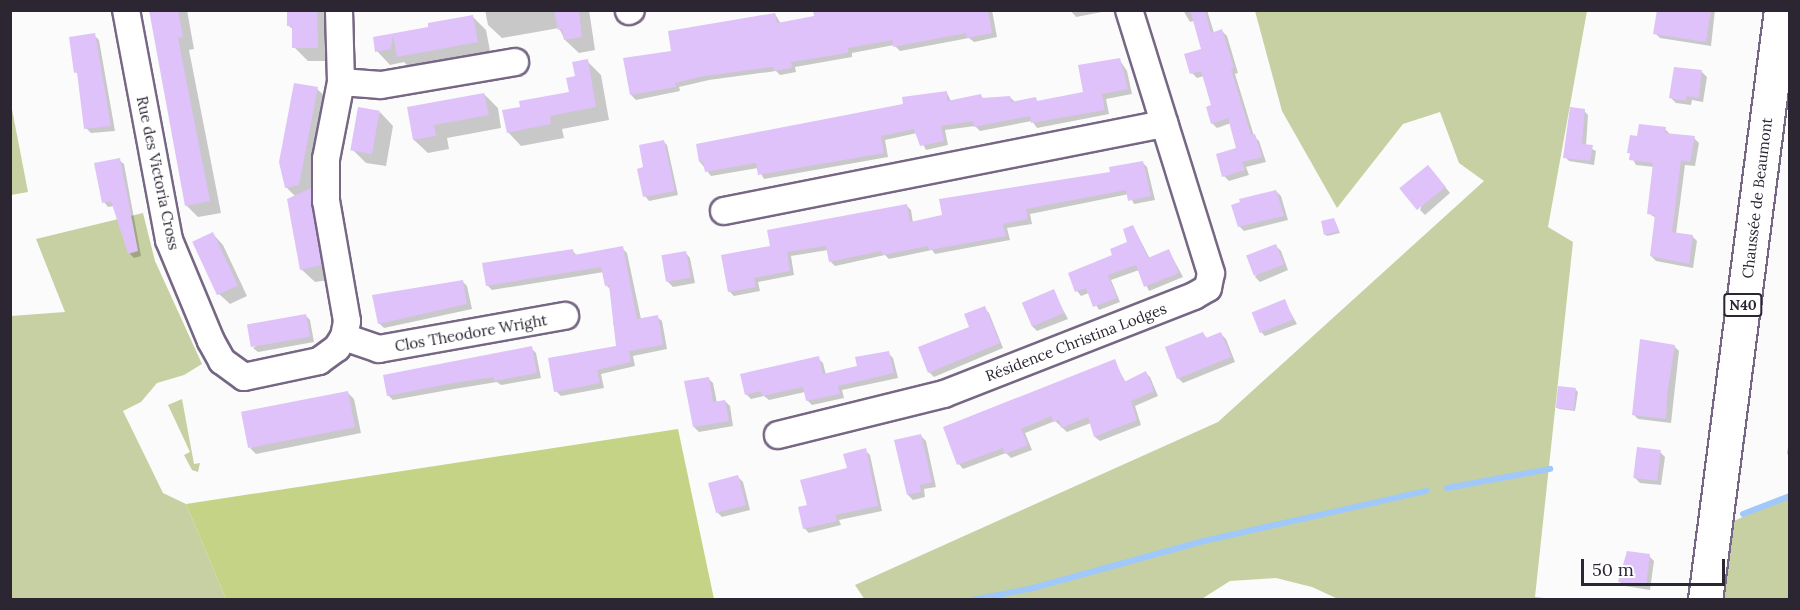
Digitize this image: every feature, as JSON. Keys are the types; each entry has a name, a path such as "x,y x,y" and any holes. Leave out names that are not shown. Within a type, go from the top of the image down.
{"main road":[{"name":"Chaussée de Beaumont","path":"1705,600 1781,10"}],"street":[{"name":"Rue des Victoria Cross","path":"126,10 169,240 211,341 222,361 244,377 320,361 337,348 344,337"},
{"path":"339,10 341,82 326,159 326,201 346,321 344,337"},
{"name":"Résidence Christina Lodges","path":"778,435 944,394 1183,300 1208,288 1211,273 1129,10"},
{"path":"341,82 381,85 515,62"},
{"path":"724,211 1165,124"},
{"name":"Clos Theodore Wright","path":"344,337 379,349 565,316"}],"green space":[{"path":"1255,11 1587,11 1548,227 1573,242 1535,597 1553,599 1338,599 1312,587 1276,578 1230,581 1200,600 865,600 855,585 1218,422 1484,181 1459,163 1440,112 1403,124 1337,208 1282,111"},
{"path":"10,99 28,192 11,195 10,195"},
{"path":"143,213 155,261 202,364 184,375 157,383 141,402 123,411 163,493 186,504 226,599 11,600 11,316 65,312 36,239"},
{"path":"182,399 194,464 200,463 198,472 192,470 184,455 190,452 168,405"},
{"path":"678,429 714,599 226,599 186,504"},
{"path":"1789,496 1789,599 1705,600 1714,530"}],"building":[{"path":"149,10 178,10 183,37 178,38 210,201 185,206"},
{"path":"287,10 317,10 318,48 292,48 292,26 287,26"},
{"path":"554,10 579,10 582,37 564,40 562,29 558,30"},
{"path":"813,10 988,10 992,33 967,38 966,33 893,47 892,40 848,48 848,53 791,62 792,68 774,71 773,67 704,76 675,83 676,87 630,95 623,58 671,51 668,31 775,13 777,23 814,16"},
{"path":"1190,10 1205,10 1211,33 1222,29 1234,68 1231,69 1251,135 1255,134 1262,157 1242,162 1245,170 1222,177 1216,154 1236,148 1228,118 1211,124 1206,107 1211,105 1201,71 1190,74 1184,54 1201,49"},
{"path":"1657,10 1711,10 1706,42 1653,34"},
{"path":"473,15 478,42 397,57 393,35 391,49 375,52 373,37 428,27 428,23"},
{"path":"95,33 111,126 84,129 77,72 74,73 69,37"},
{"path":"1120,58 1128,89 1102,94 1105,110 1031,123 1030,116 974,127 973,121 941,126 944,141 920,146 914,129 881,136 884,153 758,175 756,163 705,172 703,162 699,162 696,144 903,104 902,97 947,91 947,101 981,94 982,98 1010,96 1011,102 1036,97 1037,101 1083,92 1078,65"},
{"path":"588,59 596,107 550,116 551,124 507,133 502,110 520,107 519,101 569,92 566,78 575,76 572,62"},
{"path":"1674,67 1702,70 1699,98 1687,96 1686,101 1669,98"},
{"path":"294,83 318,87 299,185 285,188 279,162"},
{"path":"484,93 489,115 434,125 436,136 413,140 407,107"},
{"path":"358,107 380,111 372,154 350,150"},
{"path":"1570,107 1585,109 1582,144 1593,145 1590,161 1563,158"},
{"path":"1639,124 1666,127 1665,133 1695,136 1690,162 1681,160 1672,232 1693,235 1689,264 1650,256 1655,215 1647,214 1653,163 1629,160 1630,153 1627,153 1630,135 1637,136"},
{"path":"664,140 675,191 643,197 637,169 643,167 639,145"},
{"path":"120,158 138,251 128,254 111,201 102,203 94,163"},
{"path":"1143,161 1151,196 1128,201 1126,190 1026,209 1028,219 1003,224 1006,236 929,250 928,246 883,255 881,251 829,262 826,246 787,252 790,271 754,278 756,287 728,292 721,255 770,246 767,230 907,204 910,222 942,215 939,199 1110,172 1109,167"},
{"path":"1428,165 1446,187 1417,210 1399,188"},
{"path":"311,188 322,265 300,270 287,199"},
{"path":"1276,190 1284,216 1238,227 1231,205 1240,202 1239,199"},
{"path":"1334,218 1339,231 1324,235 1321,221"},
{"path":"1133,225 1148,258 1169,249 1179,273 1144,287 1136,265 1108,275 1117,298 1093,307 1086,288 1075,292 1068,273 1112,255 1110,249 1127,242 1123,229"},
{"path":"213,232 238,285 217,295 192,242"},
{"path":"1276,244 1284,265 1254,276 1246,255"},
{"path":"623,246 637,319 658,315 663,345 629,351 631,362 597,370 600,383 554,392 548,358 616,346 609,285 605,286 601,267 486,286 482,263 573,249 574,255"},
{"path":"686,251 691,278 666,282 661,255"},
{"path":"463,280 467,304 378,324 372,295"},
{"path":"1054,289 1064,313 1032,327 1022,303"},
{"path":"1285,299 1293,319 1260,333 1252,312"},
{"path":"985,306 1000,343 928,373 918,347 969,327 964,314"},
{"path":"306,314 310,337 251,347 247,324"},
{"path":"1203,332 1206,338 1221,332 1231,357 1177,379 1165,347"},
{"path":"1640,339 1675,345 1667,395 1666,419 1632,415"},
{"path":"532,346 537,373 494,381 493,377 387,396 383,375"},
{"path":"889,351 894,373 838,386 840,394 806,401 803,387 762,396 761,391 745,395 740,374 819,356 823,374 857,366 855,357"},
{"path":"1115,359 1124,382 1146,371 1154,391 1131,401 1137,420 1094,437 1088,417 1061,428 1059,420 1053,422 1051,416 1021,429 1028,445 1005,454 1003,448 957,465 943,427"},
{"path":"709,377 713,402 725,400 729,421 693,427 684,381"},
{"path":"1558,386 1576,388 1574,410 1556,408"},
{"path":"348,391 355,427 248,448 241,412"},
{"path":"921,434 932,482 920,485 921,492 907,495 894,440"},
{"path":"1637,447 1661,450 1657,481 1633,478"},
{"path":"866,448 878,506 835,515 837,521 803,529 798,507 807,505 800,480 847,468 843,454"},
{"path":"738,475 746,505 716,513 708,483"},
{"path":"1627,551 1650,554 1646,586 1618,582"}],"waterway":[{"path":"1447,488 1550,469"},
{"path":"972,600 1033,588 1204,541 1426,491"},
{"path":"1743,514 1790,496"}]}
